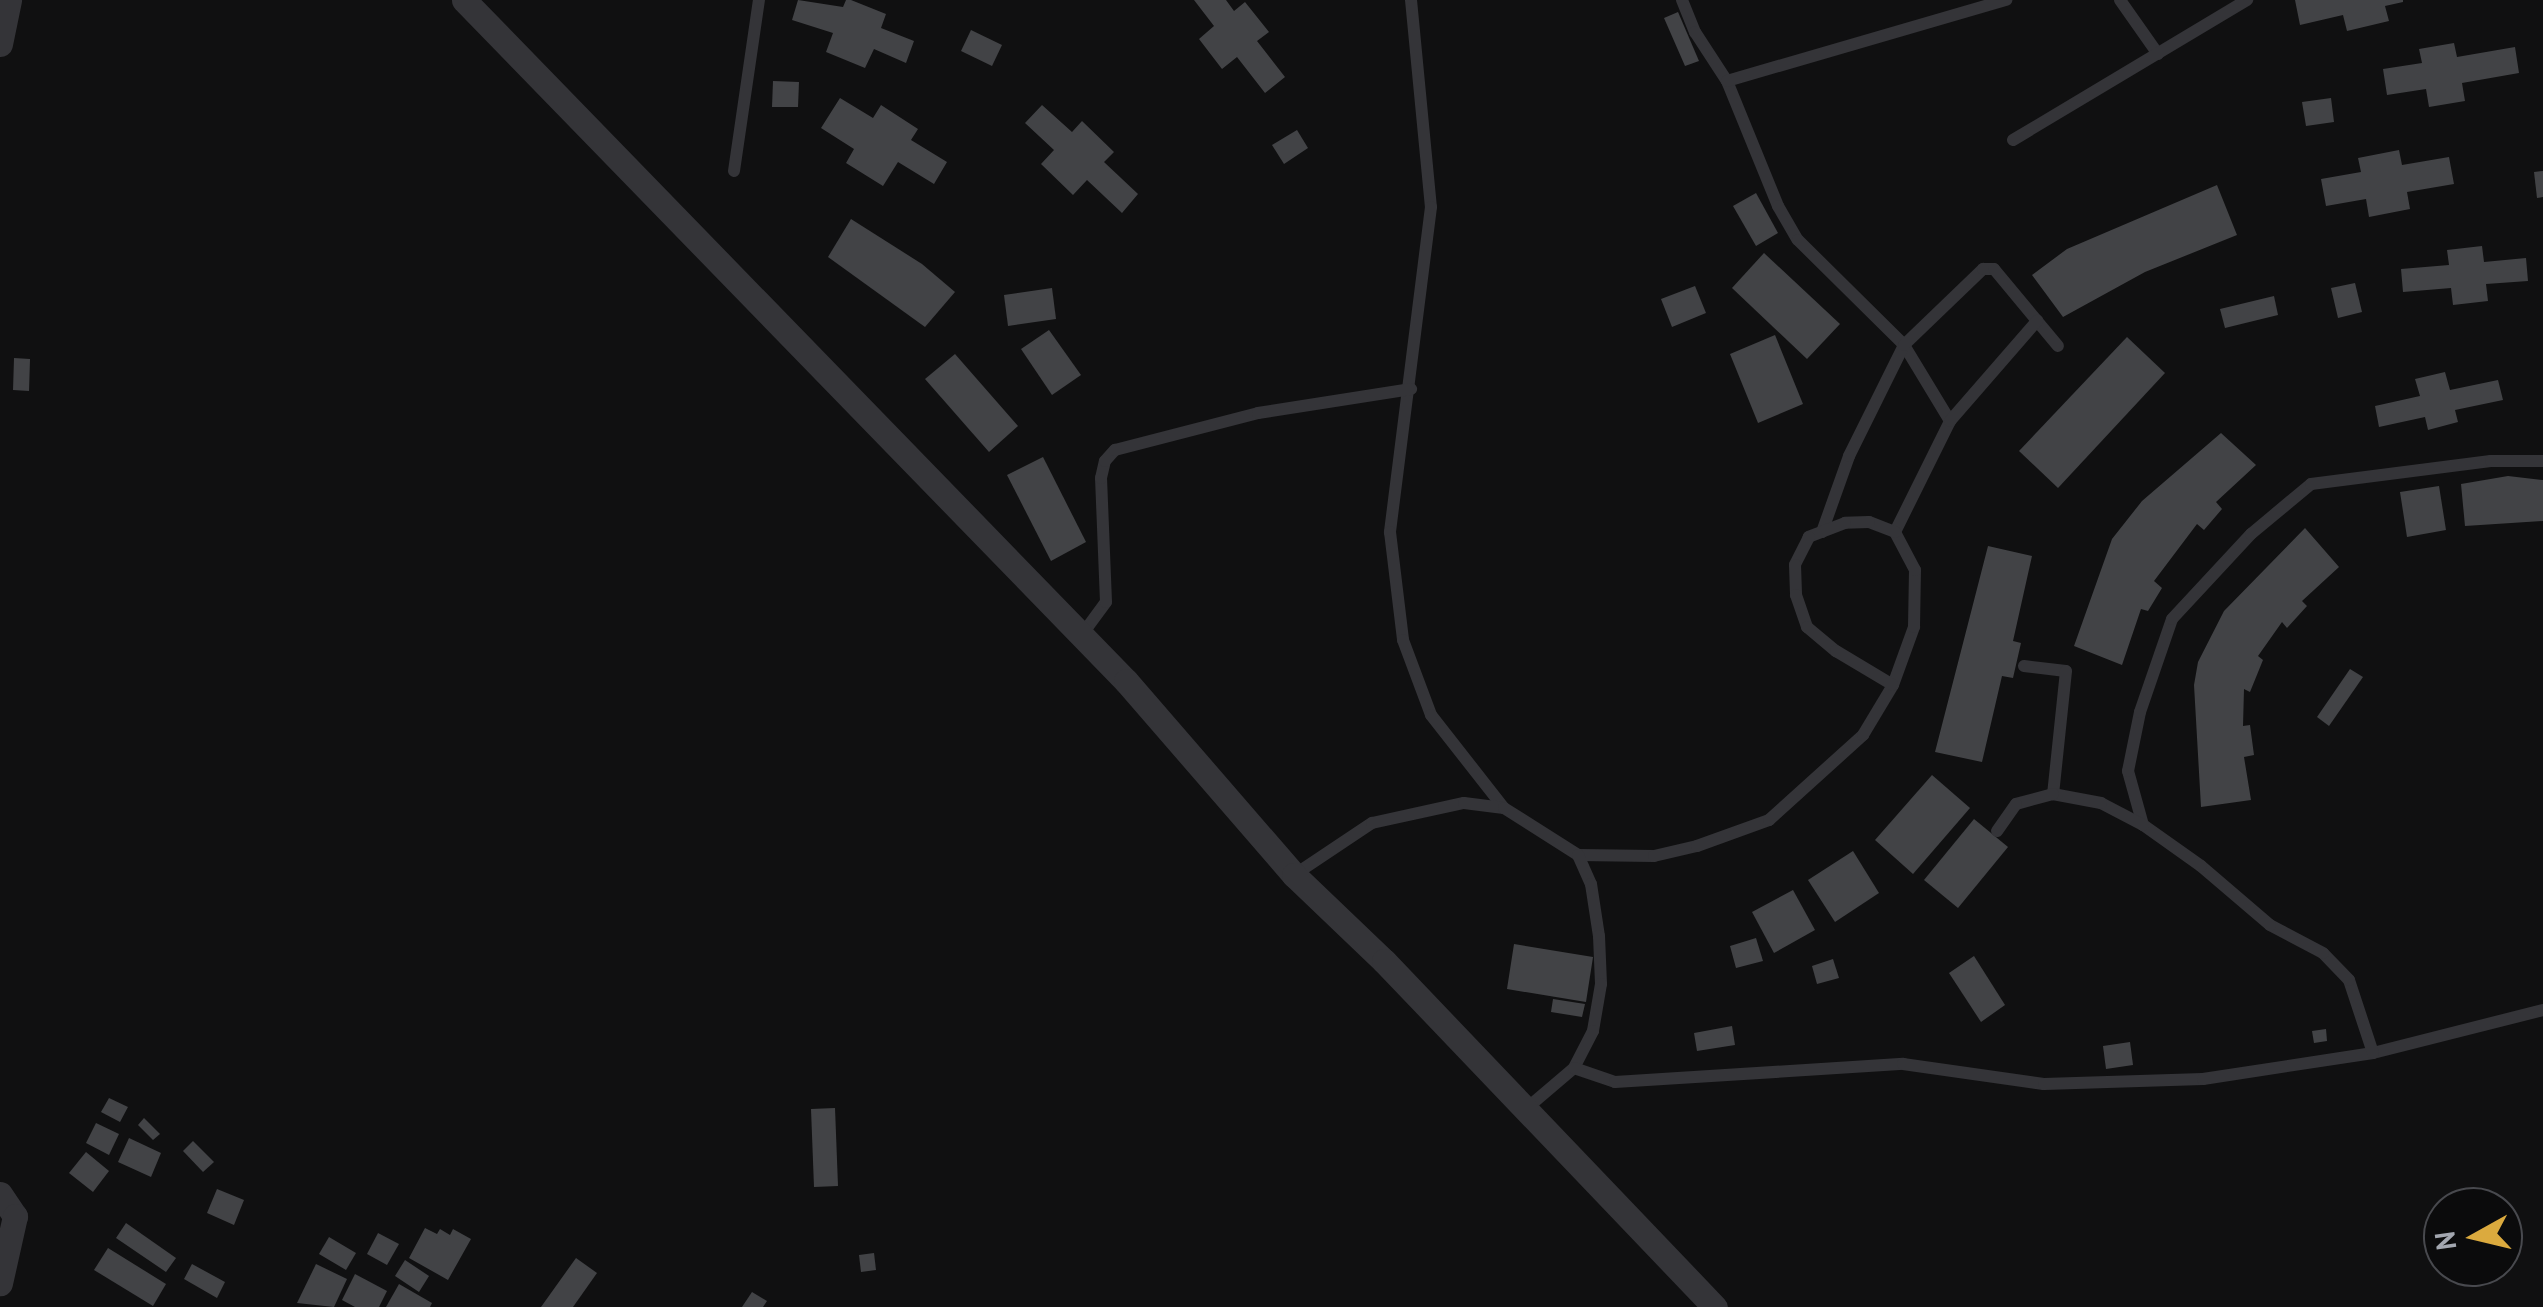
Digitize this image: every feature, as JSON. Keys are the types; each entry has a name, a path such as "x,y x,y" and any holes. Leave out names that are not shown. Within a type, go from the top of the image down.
{"street":[{"path":"0,44 10,0"},
{"path":"464,0 1081,636 1294,875 1384,961 1716,1307"},
{"path":"0,1194 14,1216 0,1283"}],"lane":[{"path":"734,171 759,0"},
{"path":"1411,0 1431,207 1390,532 1403,640 1431,715 1504,808 1578,855 1654,856 1697,846 1769,820 1863,735 1893,685 1914,626 1916,570 1895,532 1869,522 1845,523 1809,537 1796,565 1796,595 1807,627 1836,651 1893,685"},
{"path":"1682,0 1695,32 1727,81 1778,206 1798,240 1904,344 1950,421"},
{"path":"1727,81 2006,0"},
{"path":"2120,0 2158,54"},
{"path":"2013,140 2247,0"},
{"path":"1822,532 1849,456 1904,344 1988,267 2058,346"},
{"path":"1895,532 1950,421 2037,320"},
{"path":"1081,636 1106,602 1101,478 1105,461 1115,450 1258,413 1410,389"},
{"path":"2143,825 2128,771 2140,712 2172,619 2251,534 2311,484 2491,460 2543,461"},
{"path":"2024,666 2066,672 2053,794"},
{"path":"1996,831 2016,804 2053,794 2101,803 2143,825 2201,866 2270,925 2323,953 2349,980 2373,1054"},
{"path":"1294,875 1372,823 1464,803 1504,808"},
{"path":"1527,1108 1574,1068 1593,1031 1601,984 1591,884 1578,855"},
{"path":"1574,1068 1614,1082 1903,1064 2044,1084 2203,1079 2373,1054 2543,1010"}],"building":[{"path":"798,0 843,7 846,0 851,0 886,14 881,28 914,41 906,63 874,49 865,68 826,52 833,33 792,20"},
{"path":"1194,0 1226,0 1234,11 1245,2 1269,32 1257,41 1285,77 1265,93 1237,57 1222,69 1199,39 1214,26"},
{"path":"2295,0 2403,2 2385,6 2389,21 2347,31 2343,15 2300,25"},
{"path":"1678,12 1699,61 1685,66 1664,18"},
{"path":"971,30 1002,45 992,66 961,51"},
{"path":"2454,43 2457,57 2515,47 2519,73 2462,83 2465,101 2429,107 2426,89 2387,95 2383,69 2422,63 2419,49"},
{"path":"773,81 799,82 798,107 772,107"},
{"path":"840,98 873,118 881,105 918,129 911,140 947,162 934,184 898,162 883,186 846,163 854,149 821,128"},
{"path":"2331,98 2334,122 2306,126 2302,102"},
{"path":"1042,105 1072,132 1082,121 1114,152 1104,162 1138,194 1122,213 1087,180 1073,195 1041,164 1054,150 1025,123"},
{"path":"1297,130 1308,148 1284,164 1272,145"},
{"path":"2399,150 2402,165 2449,157 2454,184 2407,192 2410,209 2369,217 2366,199 2326,206 2321,179 2361,172 2358,158"},
{"path":"2543,171 2543,197 2537,198 2534,172"},
{"path":"2217,185 2237,235 2145,272 2063,317 2032,275 2067,249"},
{"path":"1756,193 1778,233 1756,246 1733,206"},
{"path":"851,219 922,264 955,292 925,327 828,257"},
{"path":"2482,246 2484,262 2526,258 2528,281 2486,284 2488,301 2453,305 2451,288 2403,292 2401,269 2449,265 2447,250"},
{"path":"1764,253 1840,324 1807,359 1732,288"},
{"path":"2355,283 2362,312 2338,318 2331,288"},
{"path":"1695,286 1706,313 1672,327 1661,299"},
{"path":"1052,288 1056,319 1008,326 1004,295"},
{"path":"2274,296 2278,315 2225,328 2220,309"},
{"path":"1049,330 1081,375 1052,395 1021,349"},
{"path":"1775,335 1803,404 1758,423 1730,354"},
{"path":"2127,337 2165,373 2058,488 2019,451"},
{"path":"955,354 1018,426 989,452 925,379"},
{"path":"14,358 30,359 29,391 13,390"},
{"path":"2445,372 2450,390 2498,380 2503,400 2455,410 2458,422 2428,430 2425,417 2379,427 2375,406 2420,396 2415,379"},
{"path":"2221,433 2256,465 2216,502 2222,509 2204,530 2197,524 2154,581 2162,588 2148,611 2141,609 2122,665 2074,646 2112,539 2142,501"},
{"path":"1043,457 1086,542 1051,561 1007,475"},
{"path":"2508,476 2543,480 2543,521 2465,526 2461,484"},
{"path":"2439,486 2446,530 2407,537 2400,492"},
{"path":"2305,528 2339,567 2302,601 2307,606 2287,628 2282,622 2258,656 2263,660 2250,692 2244,689 2243,726 2250,725 2254,755 2244,757 2251,800 2201,807 2194,685 2198,662 2224,611"},
{"path":"1988,546 2032,556 2013,641 2021,643 2013,678 2002,676 1982,762 1935,752"},
{"path":"2350,669 2363,677 2329,726 2317,717"},
{"path":"1932,775 1970,808 1913,874 1875,840"},
{"path":"1974,819 2008,847 1958,908 1924,880"},
{"path":"1853,851 1879,893 1835,922 1808,880"},
{"path":"1793,890 1815,930 1774,953 1752,912"},
{"path":"1756,938 1763,961 1736,968 1730,946"},
{"path":"1514,944 1593,957 1586,1002 1507,989"},
{"path":"1974,956 2005,1005 1981,1022 1949,973"},
{"path":"1833,959 1839,978 1817,984 1812,966"},
{"path":"1553,999 1585,1004 1582,1017 1551,1012"},
{"path":"1732,1026 1735,1045 1697,1051 1694,1033"},
{"path":"2326,1029 2327,1041 2314,1043 2312,1031"},
{"path":"2130,1042 2133,1065 2106,1069 2103,1046"},
{"path":"109,1098 128,1107 120,1122 101,1112"},
{"path":"835,1108 838,1186 814,1187 811,1109"},
{"path":"144,1118 160,1134 153,1140 138,1125"},
{"path":"96,1123 119,1134 109,1155 86,1143"},
{"path":"129,1138 161,1153 151,1177 118,1162"},
{"path":"193,1141 214,1162 203,1172 183,1151"},
{"path":"86,1152 109,1171 93,1192 69,1173"},
{"path":"217,1189 244,1200 234,1225 207,1213"},
{"path":"126,1223 176,1258 166,1272 116,1238"},
{"path":"425,1228 437,1234 440,1229 450,1235 453,1229 471,1239 448,1280 409,1258"},
{"path":"378,1233 399,1244 387,1265 367,1254"},
{"path":"329,1237 356,1253 346,1270 319,1254"},
{"path":"108,1248 166,1284 153,1306 94,1270"},
{"path":"874,1253 876,1270 861,1272 859,1255"},
{"path":"576,1258 597,1273 573,1307 541,1307"},
{"path":"405,1260 429,1276 419,1292 395,1276"},
{"path":"192,1264 225,1282 217,1298 184,1279"},
{"path":"316,1264 347,1279 334,1307 297,1303"},
{"path":"355,1274 387,1291 379,1307 355,1307 342,1300"},
{"path":"399,1284 432,1303 430,1307 386,1307"},
{"path":"752,1292 767,1301 763,1307 742,1307"}]}
